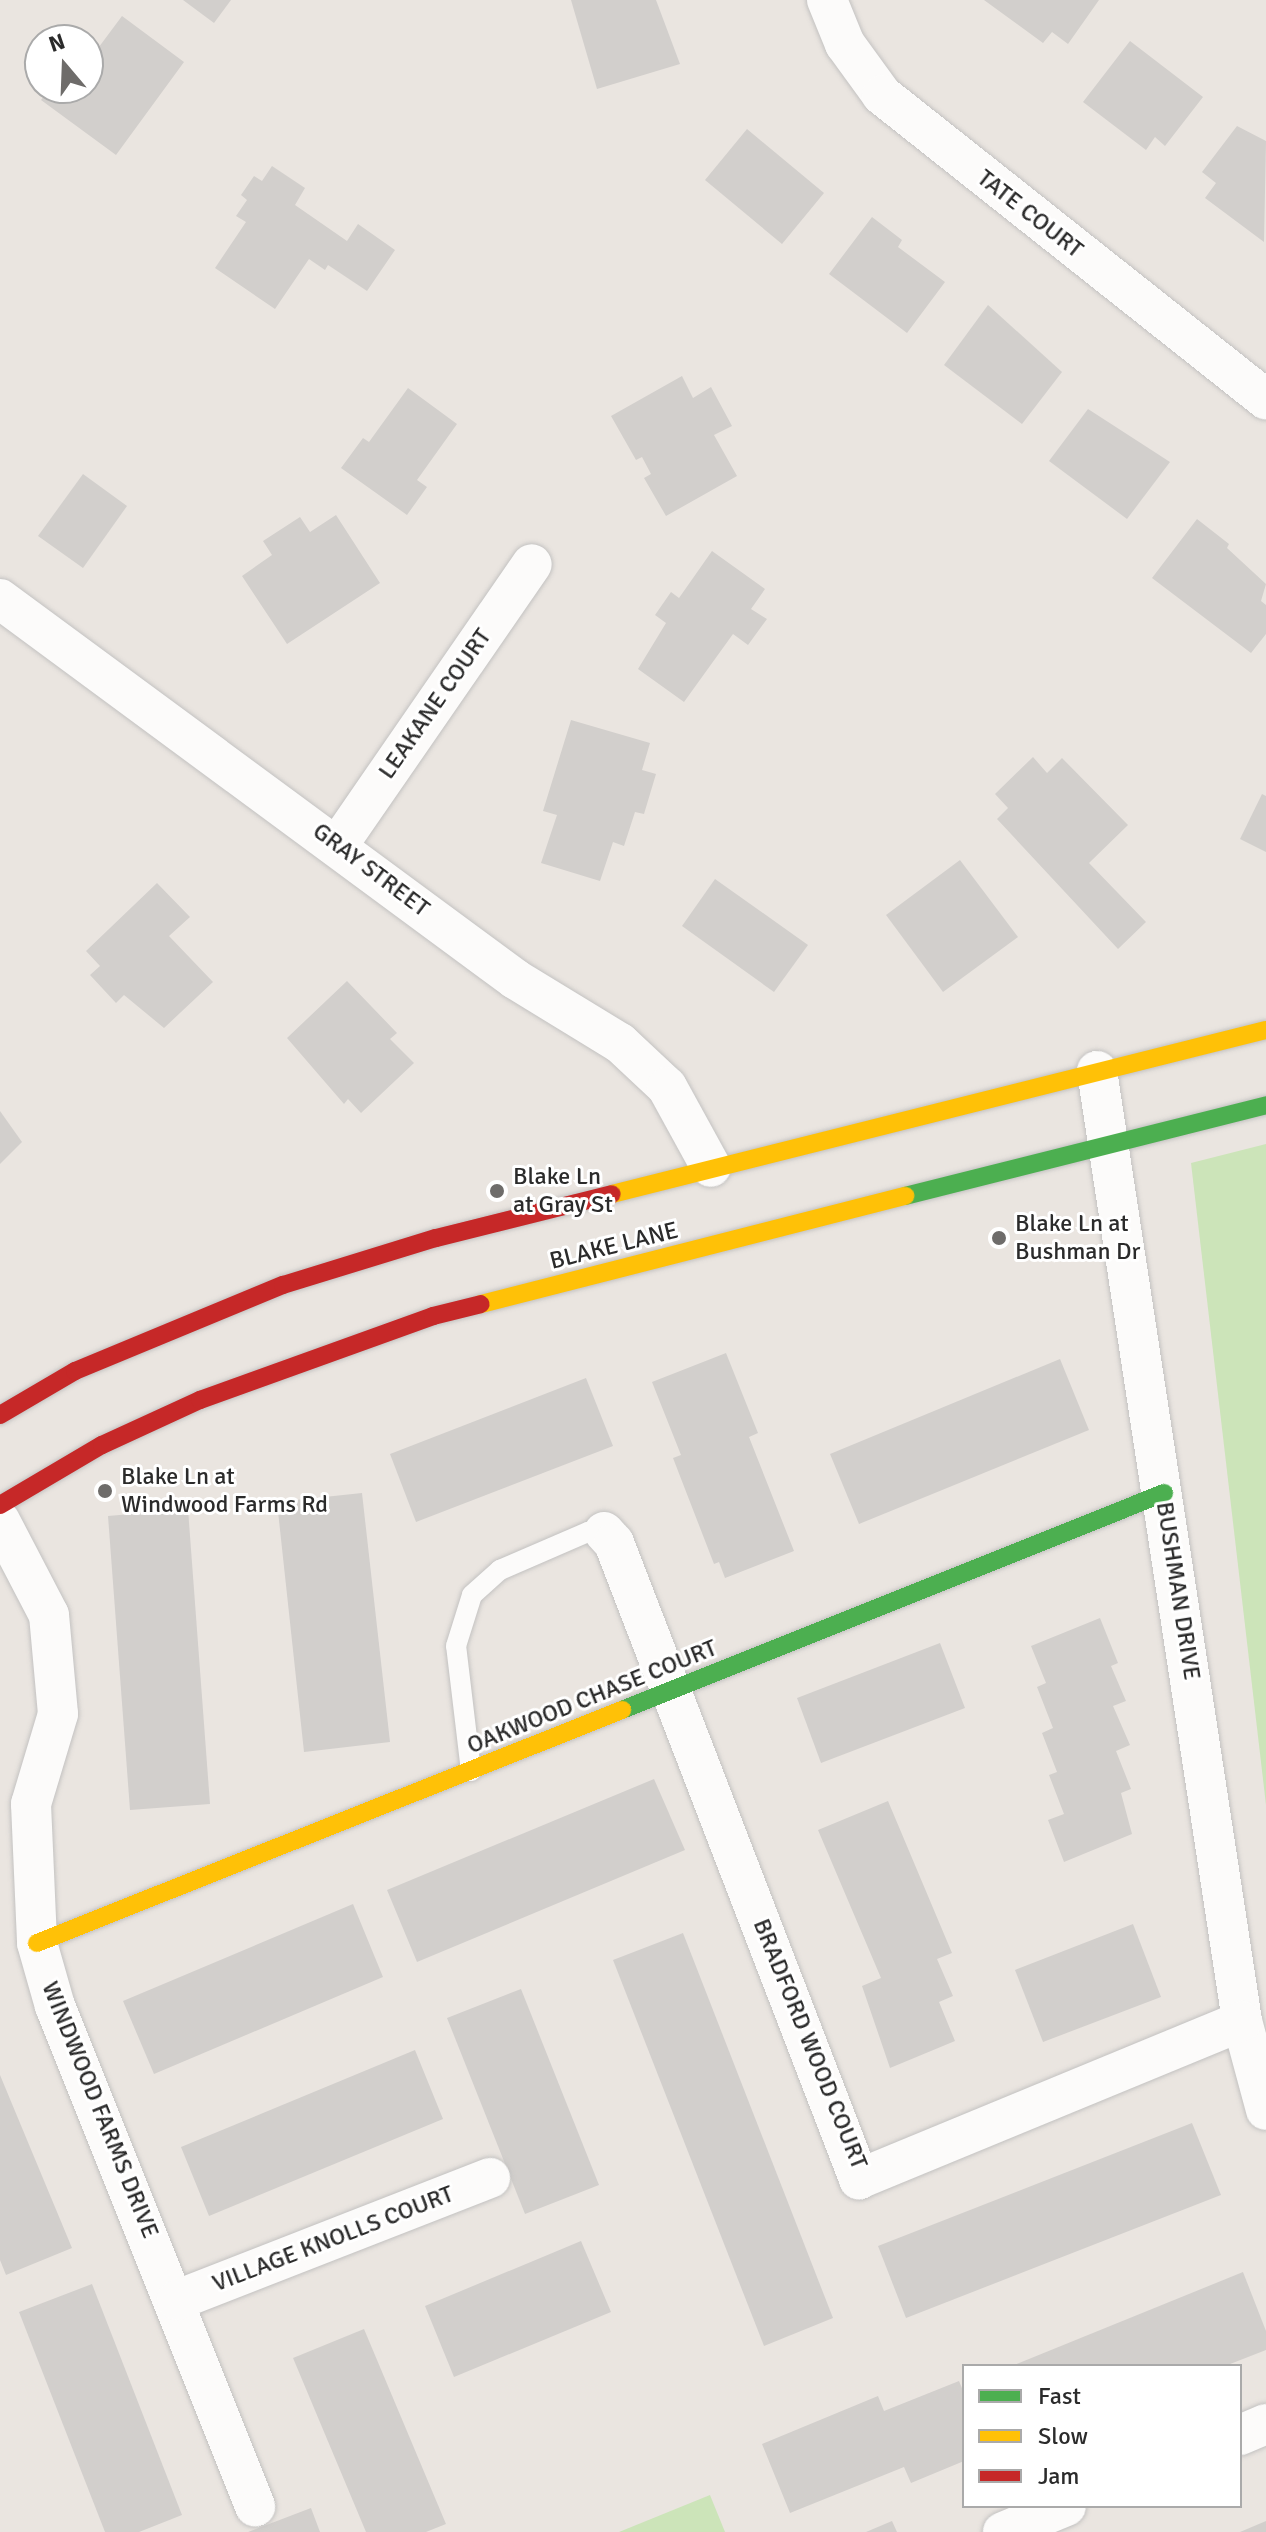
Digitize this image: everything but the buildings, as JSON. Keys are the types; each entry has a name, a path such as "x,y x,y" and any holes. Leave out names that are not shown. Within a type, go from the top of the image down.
{"main road":[{"path":"0,1415 90,1364 283,1285 436,1238 1266,1030"},
{"name":"BLAKE LANE","path":"0,1505 102,1445 200,1400 433,1316 1266,1105"},
{"name":"OAKWOOD CHASE COURT","path":"37,1943 1164,1493"}],"street":[{"name":"TATE COURT","path":"827,0 845,44 882,95 1266,399"},
{"name":"LEAKANE COURT","path":"338,845 532,564"},
{"name":"GRAY STREET","path":"0,599 338,845 515,979 644,1063 683,1111 711,1167"},
{"name":"BUSHMAN DRIVE","path":"1097,1071 1164,1493 1242,2021 1266,2110"},
{"name":"WINDWOOD FARMS DRIVE","path":"0,1521 49,1615 58,1714 31,1804 37,1943 55,2006 177,2300 255,2506"},
{"name":"BRADFORD WOOD COURT","path":"604,1532 614,1543 859,2179 1242,2021"},
{"name":"VILLAGE KNOLLS COURT","path":"177,2300 490,2178"},
{"path":"1242,2434 1266,2424"},
{"path":"1003,2532 1061,2508"}],"lane":[{"path":"471,1771 456,1646 472,1595 500,1570 588,1532 604,1532"}],"green space":[{"path":"1266,1144 1266,1805 1191,1163"},
{"path":"710,2495 725,2532 619,2532"}],"traffic: fast":[{"path":"905,1196 1266,1105"},
{"path":"622,1710 1164,1493"}],"traffic: slow":[{"path":"612,1194 1266,1030"},
{"path":"481,1304 905,1196"},
{"path":"37,1943 622,1710"}],"traffic: jam":[{"path":"0,1415 75,1371 283,1285 436,1238 612,1194"},
{"path":"0,1505 102,1445 200,1400 433,1316 481,1304"}],"place":[{"name":"Blake Ln at Gray St","path":"497,1191"},
{"name":"Blake Ln at Bushman Dr","path":"999,1238"},
{"name":"Blake Ln at Windwood Farms Rd","path":"105,1491"}]}
